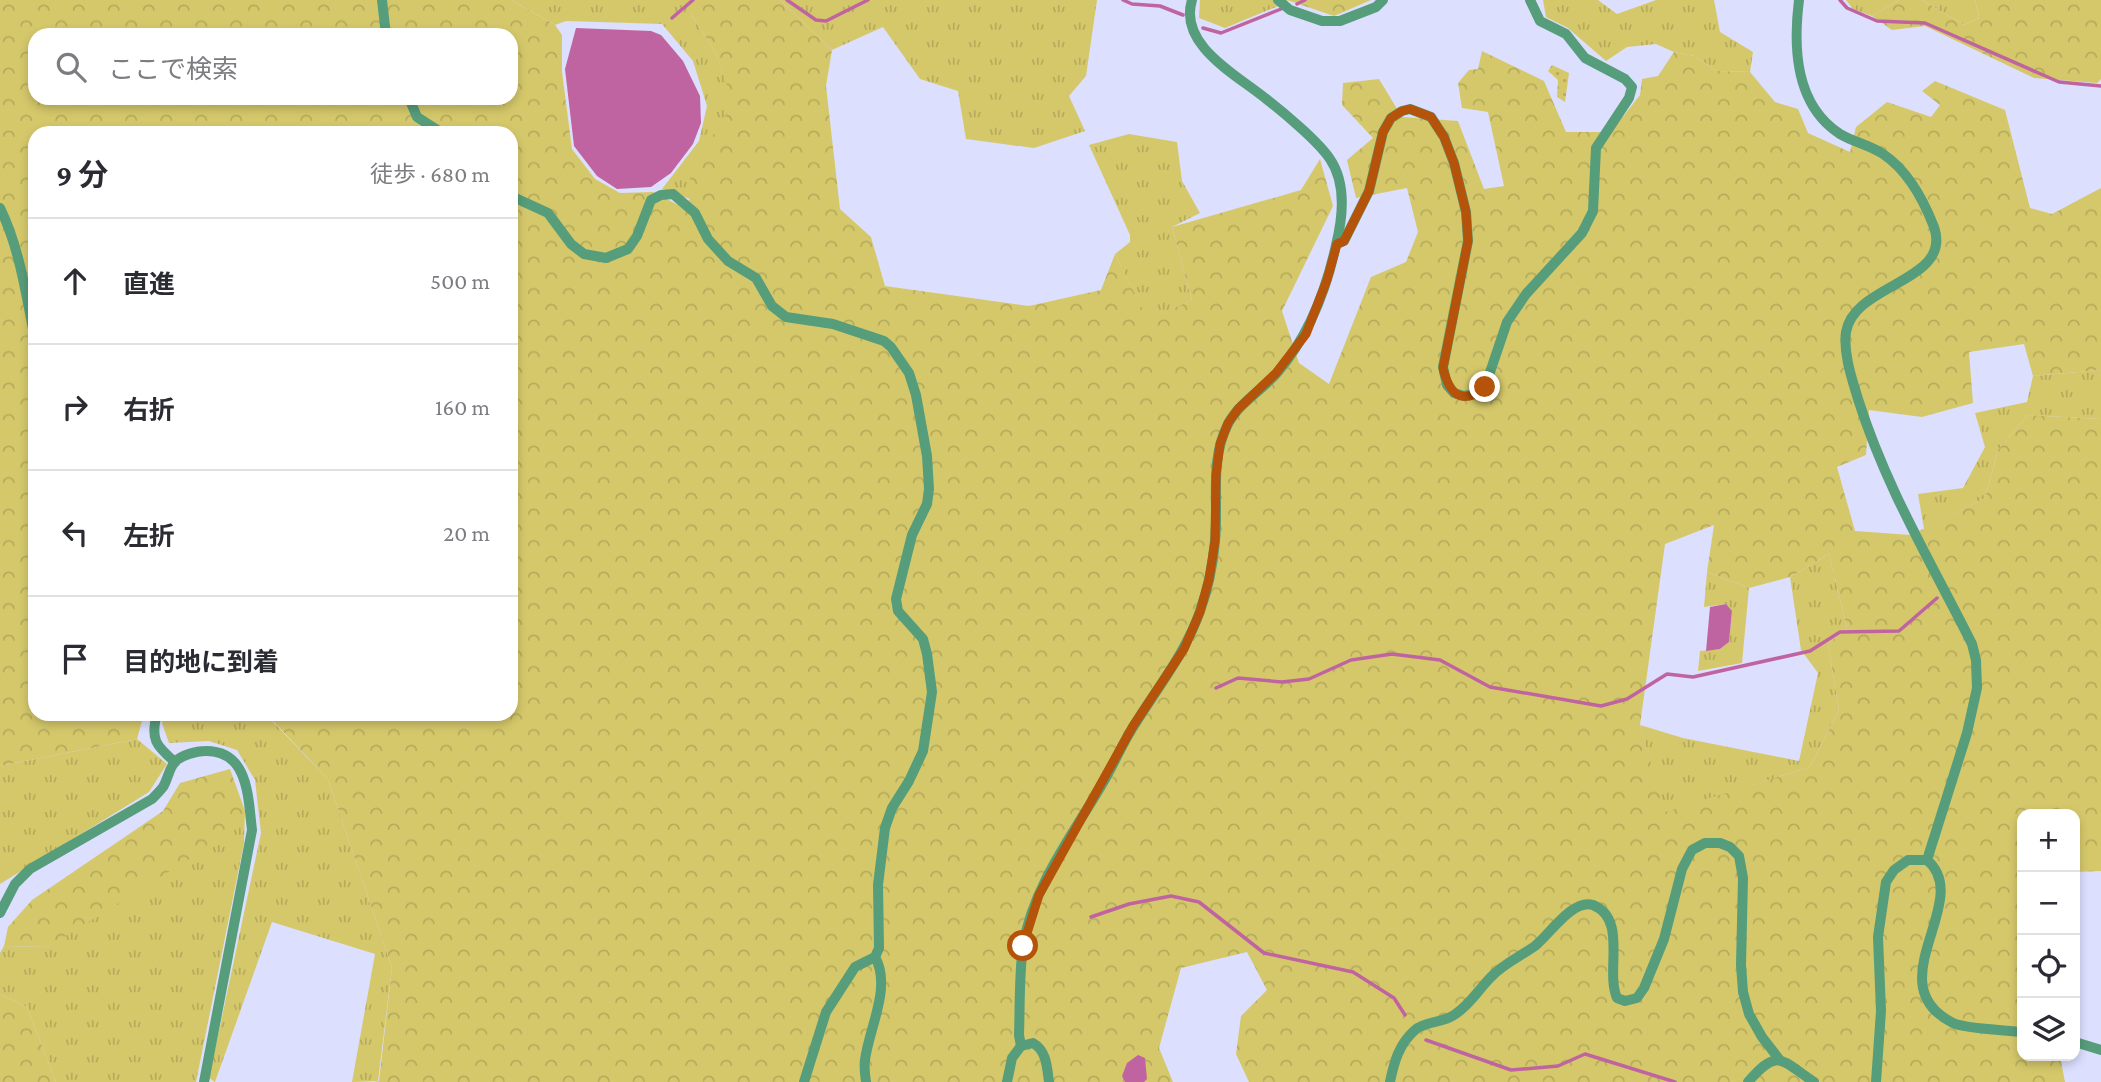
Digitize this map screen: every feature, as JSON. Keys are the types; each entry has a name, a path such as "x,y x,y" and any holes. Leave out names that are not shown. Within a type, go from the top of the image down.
{"street":[{"path":"382,0 385,28"},
{"path":"1021,1046 1019,1035 1023,946 1039,895 1133,726 1184,649 1200,612 1209,579 1215,541 1216,475 1220,444 1228,423 1238,409 1276,373 1306,334 1327,280 1337,244 1343,204 1339,179 1330,159 1265,98 1224,68 1205,49 1192,27 1192,0"},
{"path":"1278,0 1290,10 1311,18 1340,21 1376,7 1384,0"},
{"path":"1337,244 1344,241 1369,191 1383,132 1391,118 1410,109 1431,117 1444,137 1454,163 1466,212 1468,241 1443,368 1447,385 1454,393 1464,396 1476,394 1485,387 1507,322 1526,294 1582,233 1593,211 1596,148 1629,99 1632,87 1625,79 1585,58 1566,34 1539,21 1530,0"},
{"path":"1800,0 1796,37 1807,99 1821,119 1841,134 1882,153 1900,168 1922,202 1935,230 1937,247 1923,268 1865,301 1852,316 1846,331 1851,377 1873,445 1900,507 1972,644 1976,660 1977,688 1967,733 1927,860"},
{"path":"412,105 417,117 431,126"},
{"path":"518,199 548,213 571,244 584,254 606,258 628,249 637,236 651,200 661,195 673,194 695,213 708,239 728,261 755,278 772,306 779,312 786,317 833,324 884,341 909,373 916,395 927,456 929,489 927,504 912,535 896,599 898,611 923,639 932,692 923,751 892,808 885,828 878,885 879,948 874,957 855,967 826,1012 804,1082"},
{"path":"0,208 21,267 28,303"},
{"path":"155,721 155,740 160,750 175,762"},
{"path":"0,913 15,884 30,869 152,799 163,787 175,762 186,755 204,751 220,752 234,760 242,770 247,787 252,830 204,1082"},
{"path":"1390,1082 1395,1059 1417,1027 1450,1018 1468,1005 1492,975 1537,944 1573,908 1584,904 1594,905 1605,914 1615,935 1612,987 1617,998 1625,1001 1637,998 1644,988 1664,939 1682,869 1692,850 1705,843 1720,843 1730,847 1739,856 1743,878 1742,992 1749,1014 1762,1037 1780,1059 1814,1082"},
{"path":"1876,1082 1881,1011 1878,937 1886,882 1894,870 1908,860 1927,860 1936,867 1941,878 1942,895 1924,954 1923,985 1930,1006 1954,1024 2017,1030"},
{"path":"866,1082 864,1062 881,986 881,968 874,957"},
{"path":"1007,1082 1012,1058 1021,1046 1033,1043 1039,1046 1045,1058 1049,1082"},
{"path":"2080,1044 2101,1050"},
{"path":"1748,1082 1770,1060 1780,1059"}],"green space":[{"path":"0,0 511,0 555,25 562,35 562,72 572,149 595,179 620,193 653,192 682,207 690,199 690,172 733,103 716,53 691,14 691,0 780,0 832,50 826,86 840,209 871,237 885,286 1029,306 1101,290 1115,254 1148,320 1192,300 1172,227 1301,190 1320,159 1333,206 1282,311 1299,363 1329,384 1371,277 1406,262 1418,232 1407,188 1356,198 1347,160 1373,138 1342,105 1343,83 1379,79 1402,117 1458,121 1484,189 1504,186 1488,112 1462,108 1458,83 1469,70 1478,69 1482,51 1544,81 1566,132 1611,132 1640,95 1642,79 1658,76 1674,52 1695,56 1717,71 1750,72 1775,102 1798,109 1808,133 1850,152 1856,127 1887,102 1931,117 1940,105 1922,91 1935,81 2005,110 2030,208 2052,214 2101,188 2101,370 2033,376 2024,344 1969,352 1973,403 1922,417 1869,410 1866,455 1837,467 1855,531 1911,535 1985,498 1998,450 2028,415 2101,419 2101,871 2080,872 2080,809 2017,809 2017,1061 2061,1061 2065,1082 1249,1082 1236,1054 1241,1016 1267,990 1247,952 1181,968 1159,1048 1173,1082 374,1082 379,1081 392,968 328,779 272,721 518,721 518,126 28,126 28,721 142,721 137,739 0,766","holes":["1714,525 1707,572 1749,588 1790,577 1829,554 1847,628 1828,644 1839,710 1810,767 1665,812 1640,725 1665,544"]},
{"path":"511,0 691,0 691,14 716,53 734,103 691,172 690,199 662,189 699,141 707,106 693,61 662,24 566,21 555,25"},
{"path":"780,0 1097,0 1086,76 1069,96 1085,131 1034,148 966,139 958,91 920,79 883,27 832,50"},
{"path":"1200,0 1288,2 1225,28 1199,18"},
{"path":"1287,0 1371,0 1334,16"},
{"path":"1543,0 1598,0 1617,14 1656,0 1714,0 1720,32 1753,52 1750,72 1717,71 1695,56 1674,52 1656,44 1627,47 1606,61 1568,28 1546,17"},
{"path":"1846,0 1899,0 1872,16 1853,9"},
{"path":"1899,0 1922,0 1964,25 1979,18 1975,0 2101,0 2101,79 2097,83 2034,78 1925,26 1892,30 1872,16"},
{"path":"1922,0 1975,0 1979,18 1964,25"},
{"path":"1552,65 1569,73 1565,102 1557,97 1558,80 1548,71"},
{"path":"1129,134 1177,142 1182,181 1200,213 1172,227 1192,300 1148,321 1115,254 1130,242 1130,235 1089,145"},
{"path":"2101,370 2101,419 2028,415 1998,450 1985,498 1924,529 1918,494 1963,488 1985,447 1975,413 2027,402 2033,376"},
{"path":"1829,554 1847,628 1828,644 1839,710 1810,767 1664,813 1640,725 1683,738 1799,761 1818,673 1801,650 1790,577"},
{"path":"1707,572 1749,588 1742,663 1698,671 1700,651 1720,649 1729,642 1732,612 1726,604 1704,607"},
{"path":"271,721 328,779 392,968 378,1081 352,1082 375,954 272,922 215,1082 209,1078 261,833 255,780 237,750 209,741 169,743 162,723"},
{"path":"137,739 167,764 149,792 0,884 0,766"},
{"path":"230,769 245,811 233,832 48,947 4,946 8,927 32,900 163,811 180,783"},
{"path":"245,811 244,843 196,1082 56,1082 27,1007 0,994 0,953 4,946 48,947"},
{"path":"0,994 27,1007 56,1082 0,1082"}],"shaded area":[{"path":"576,28 651,31 661,35 683,61 700,96 701,123 693,144 671,173 651,187 617,189 597,176 574,146 565,69"},
{"path":"1726,604 1732,611 1729,642 1720,649 1706,651 1710,607"},
{"path":"1138,1055 1145,1058 1147,1079 1144,1082 1125,1082 1122,1076 1127,1063"}],"waterway":[{"path":"672,18 693,0"},
{"path":"787,0 816,20 826,21 868,0"},
{"path":"1123,0 1132,4 1160,6 1183,15"},
{"path":"1297,4 1305,0"},
{"path":"1840,0 1847,8 1877,21 1925,23 2059,82 2101,86"},
{"path":"1203,28 1221,33 1281,9"},
{"path":"1216,688 1238,678 1282,682 1309,679 1351,660 1392,654 1440,660 1490,687 1601,706 1627,699 1667,674 1693,677 1810,651 1840,632 1899,631 1937,598"},
{"path":"1091,917 1129,904 1171,896 1199,902 1264,953 1353,972 1394,998 1405,1015"},
{"path":"1426,1040 1511,1070 1558,1066 1585,1054 1675,1082"}],"route":[{"path":"1023,946 1039,895 1133,726 1184,649 1200,612 1215,541 1216,475 1220,444 1228,423 1238,409 1276,373 1306,334 1327,280 1337,244 1344,241 1369,191 1383,132 1391,118 1402,111 1410,109 1431,117 1444,137 1454,163 1466,212 1468,241 1443,368 1447,385 1454,393 1464,396 1476,394 1485,387"}]}
